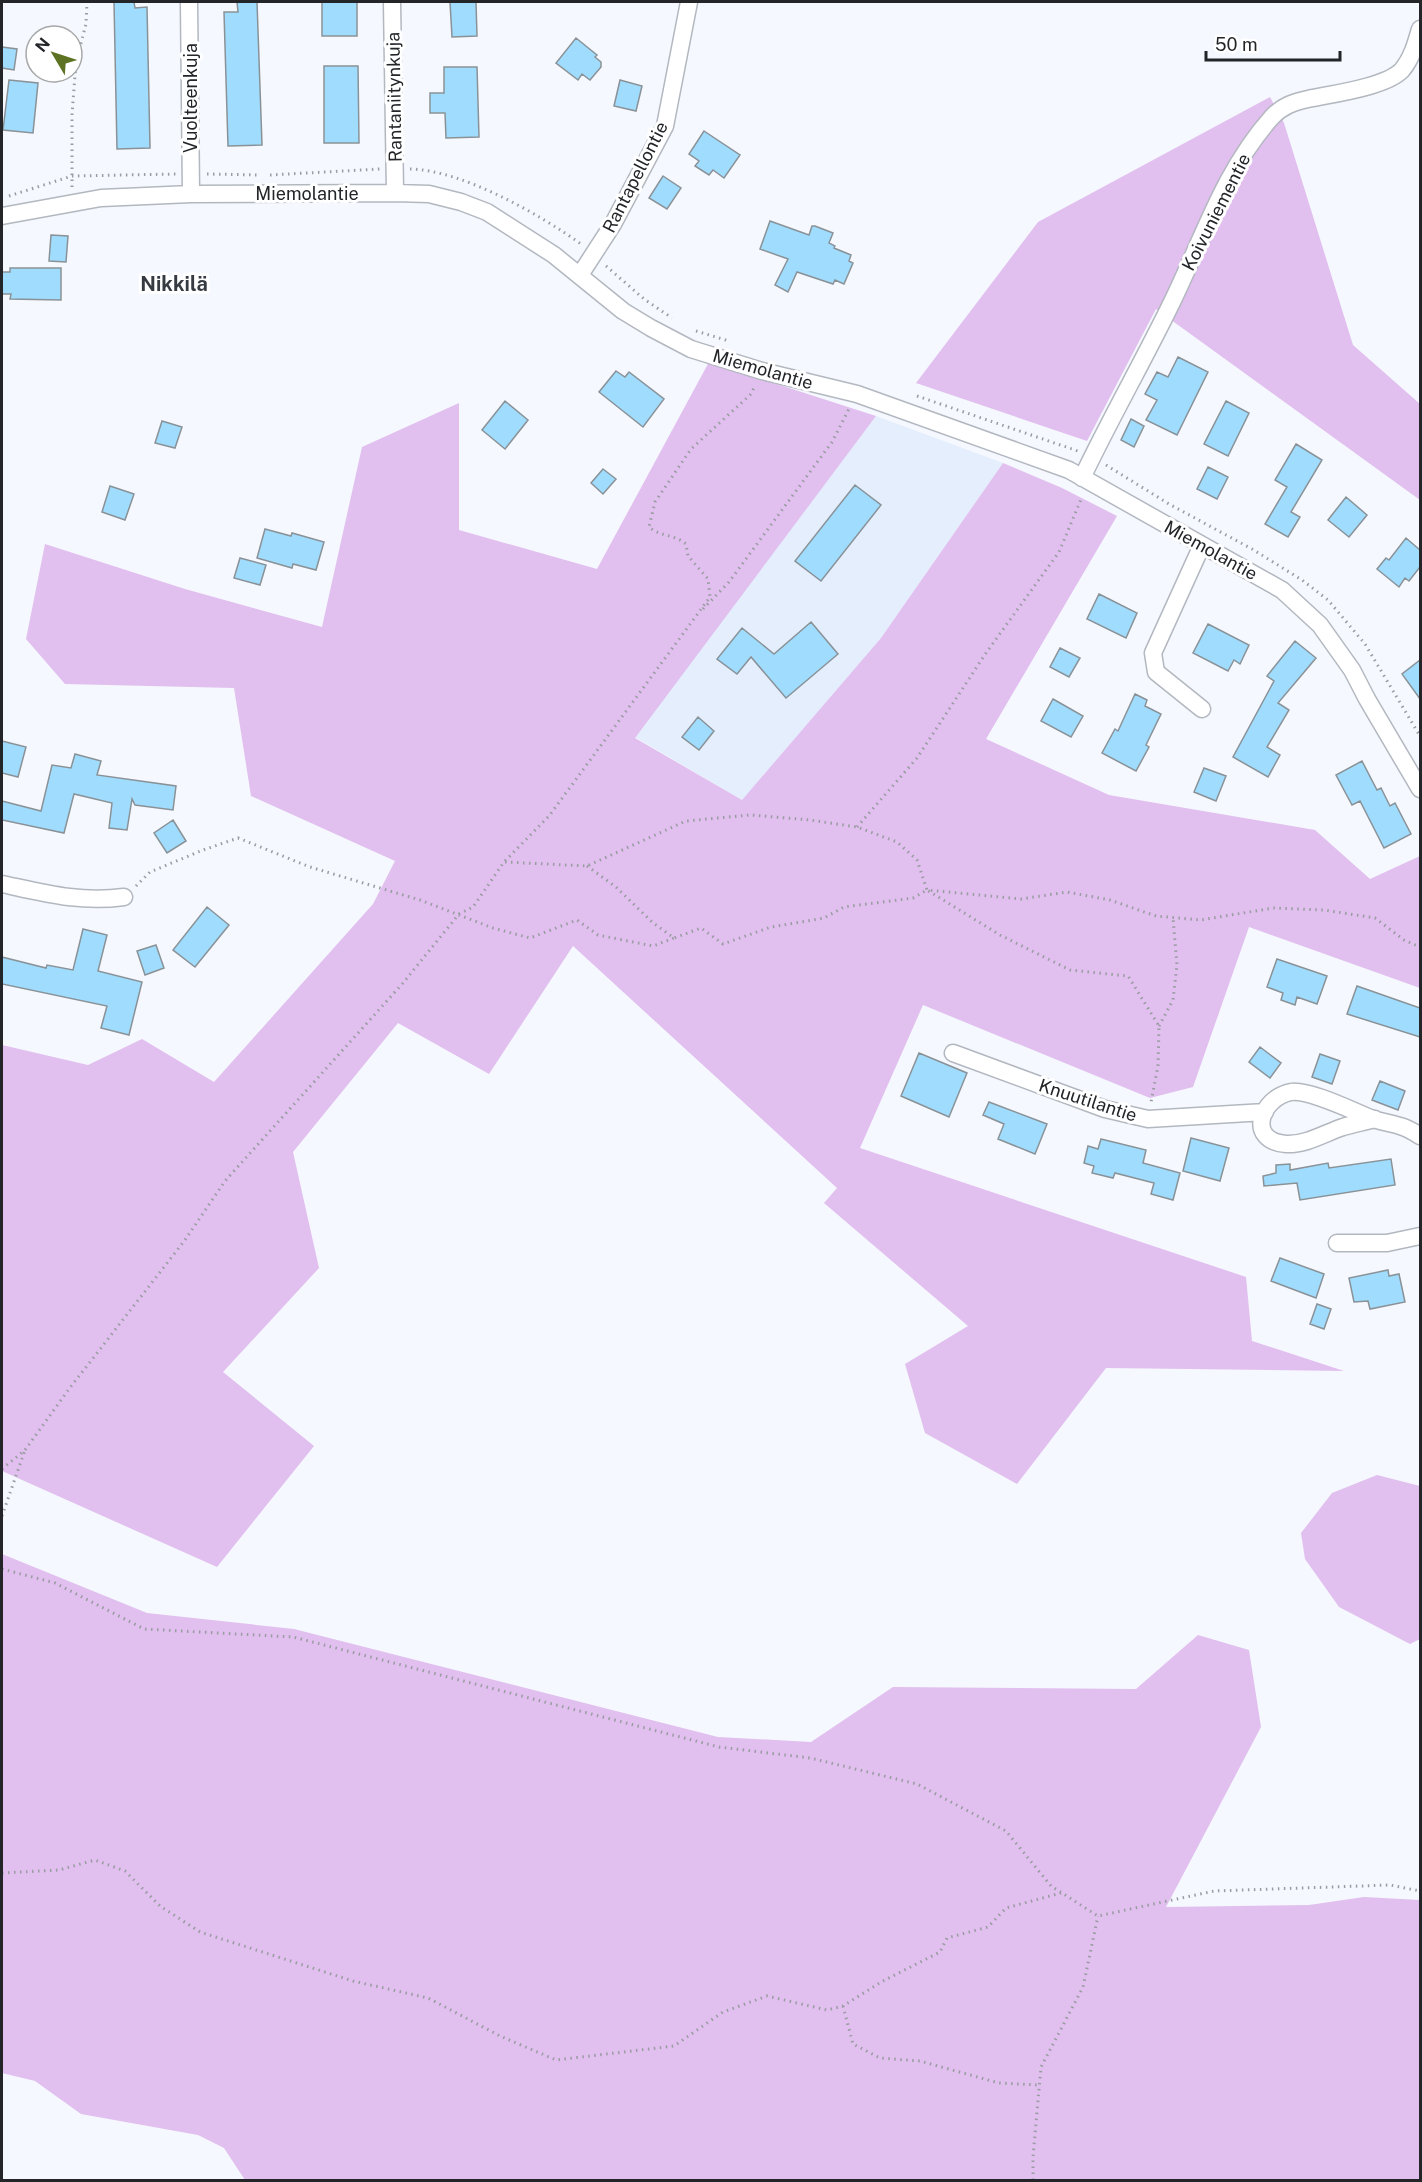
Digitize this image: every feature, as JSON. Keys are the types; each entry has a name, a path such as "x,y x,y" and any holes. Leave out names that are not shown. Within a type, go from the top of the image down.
{"street":[{"name":"Vuolteenkuja","path":"189,2 191,194"},
{"name":"Rantaniitynkuja","path":"392,2 395,193"},
{"name":"Rantapellontie","path":"580,275 613,224 665,126 689,2"},
{"name":"Koivuniementie","path":"1086,480 1130,380 1172,301 1213,212 1247,150 1273,116 1287,105 1377,84 1397,75 1412,54 1420,29"},
{"name":"Miemolantie","path":"2,216 100,198 191,194 429,194 461,202 487,212 554,255 623,311 691,349 762,371 857,394 1069,470 1282,590 1320,625 1352,670 1420,789"},
{"path":"1202,545 1153,653 1156,672 1202,709"},
{"path":"2,884 69,898 98,901 124,897"},
{"name":"Knuutilantie","path":"953,1053 1105,1109 1148,1119 1265,1112"},
{"path":"1375,1119 1344,1126 1304,1142 1287,1144 1276,1142 1268,1137 1262,1130 1261,1120 1276,1097 1293,1092 1321,1098 1375,1119 1401,1126 1420,1136"},
{"path":"1337,1243 1387,1243 1420,1236"}],"path":[{"path":"72,202 72,115 76,62 86,24 87,2"},
{"path":"2,1469 25,1450 185,1239 225,1181 403,983 459,914 473,907 504,862 549,816 710,597 708,579 688,556 686,544 676,536 659,535 649,527 655,502 691,450 750,395 762,371"},
{"path":"693,621 729,582 832,442 857,394"},
{"path":"857,827 917,758 986,653 1059,552 1086,480"},
{"path":"504,862 587,866 686,821 750,815 857,827 897,842 917,860 927,890 1000,935 1070,970 1128,976 1159,1026"},
{"path":"124,897 150,872 238,838 310,867 420,900 493,928 530,938 577,920 597,935 653,946 701,928 723,944 771,927 824,918 844,907 913,898 927,890 1021,899 1067,892 1110,900 1156,916 1201,921 1273,908 1324,910 1376,918 1404,940 1420,947"},
{"path":"587,866 616,887 652,922 674,938"},
{"path":"1148,1119 1158,1066 1159,1026 1173,1000 1177,965 1173,917"},
{"path":"2,1516 25,1450"},
{"path":"2,1569 55,1583 144,1629 293,1637 719,1747 810,1758 917,1784 1006,1831 1052,1886 1098,1916 1214,1891 1390,1885 1420,1891"},
{"path":"2,1873 59,1870 95,1860 125,1871 160,1906 200,1932 353,1981 428,1998 500,2036 556,2060 674,2046 723,2012 766,1996 827,2010 843,2006 881,1982 940,1952 947,1938 988,1927 1006,1908 1062,1893"},
{"path":"1033,2181 1041,2067 1083,1987 1098,1916"},
{"path":"843,2006 853,2044 880,2058 920,2061 999,2083 1040,2085"}],"shaded area":[{"path":"1270,97 1284,123 1353,345 1420,404 1420,500 1156,309 1087,441 916,383 1038,222"},
{"path":"709,362 876,416 635,738 742,800 881,638 1003,463 1062,488 1117,516 986,739 1109,795 1315,830 1370,879 1420,856 1420,988 1249,927 1193,1087 1150,1098 923,1005 860,1148 1246,1277 1252,1341 1344,1371 1106,1368 1017,1484 925,1433 905,1364 968,1326 824,1203 837,1188 573,946 489,1074 398,1023 293,1152 319,1268 223,1372 314,1446 217,1567 2,1471 2,1045 88,1065 142,1039 214,1082 373,904 395,861 251,796 234,688 65,684 26,639 45,544 185,589 322,627 362,447 459,403 459,530 597,569"},
{"path":"876,416 1003,463 881,638 742,800 635,737"},
{"path":"1377,1475 1420,1486 1420,1639 1410,1644 1339,1607 1305,1559 1301,1533 1332,1493"},
{"path":"2,1554 147,1613 294,1629 718,1737 811,1742 893,1687 1136,1689 1198,1635 1249,1650 1261,1727 1166,1907 1309,1905 1364,1897 1420,1900 1420,2180 245,2180 224,2148 198,2135 81,2114 35,2081 2,2073"}],"building":[{"path":"114,2 134,2 135,8 147,7 150,148 117,149"},
{"path":"237,2 257,2 262,145 228,146 224,12 238,12"},
{"path":"322,2 357,2 357,36 322,36"},
{"path":"450,2 476,2 477,36 452,37"},
{"path":"576,38 597,55 595,57 601,62 601,67 590,80 582,74 578,80 556,63"},
{"path":"2,47 17,49 14,70 2,68"},
{"path":"324,66 358,66 359,143 324,143"},
{"path":"444,67 477,67 479,137 446,138 445,113 430,113 430,93 444,93"},
{"path":"9,80 24,82 24,84 38,84 33,133 3,130"},
{"path":"620,80 642,86 636,111 614,106"},
{"path":"704,131 740,155 724,178 713,170 709,175 695,166 699,161 689,154"},
{"path":"663,176 681,188 667,209 649,198"},
{"path":"770,221 809,235 812,226 833,233 829,243 835,246 834,248 851,255 849,261 853,263 844,284 835,280 833,284 797,272 788,292 775,285 788,259 760,249"},
{"path":"51,235 68,236 66,262 49,261"},
{"path":"10,268 61,268 61,300 10,299 11,294 2,294 2,272 10,272"},
{"path":"1178,357 1208,372 1177,435 1146,420 1157,400 1145,394 1157,372 1168,377"},
{"path":"616,371 625,377 629,372 664,399 643,427 599,392"},
{"path":"505,401 528,420 505,449 482,430"},
{"path":"1226,401 1249,413 1228,456 1204,444"},
{"path":"1131,419 1144,426 1134,447 1121,440"},
{"path":"162,421 182,427 175,448 155,443"},
{"path":"1296,444 1322,460 1291,512 1300,517 1288,537 1265,524 1287,487 1275,480"},
{"path":"1208,467 1228,477 1217,499 1197,489"},
{"path":"603,469 616,479 603,494 591,483"},
{"path":"855,485 881,505 821,581 795,561"},
{"path":"110,486 134,494 125,520 102,512"},
{"path":"1346,497 1367,515 1349,537 1328,520"},
{"path":"265,529 291,536 292,533 324,542 316,570 293,564 292,568 257,558"},
{"path":"1406,538 1420,550 1420,567 1409,581 1405,578 1399,587 1377,569 1386,558 1389,560"},
{"path":"240,558 266,565 260,585 234,578"},
{"path":"1099,594 1137,613 1126,638 1087,619"},
{"path":"811,622 838,654 786,698 751,657 737,674 717,659 742,628 774,654"},
{"path":"1208,624 1249,645 1240,664 1234,660 1228,671 1193,653"},
{"path":"1295,641 1316,658 1278,703 1289,710 1267,747 1280,755 1268,777 1233,757 1274,681 1267,676"},
{"path":"1060,648 1080,658 1069,677 1050,667"},
{"path":"1420,660 1420,699 1402,674"},
{"path":"1135,694 1147,700 1145,706 1161,714 1146,745 1149,747 1136,771 1102,753 1115,729 1118,731"},
{"path":"1053,699 1083,716 1071,737 1041,721"},
{"path":"698,717 714,731 699,750 682,737"},
{"path":"2,741 26,747 18,777 2,773"},
{"path":"75,754 101,761 97,775 176,786 173,810 135,805 132,799 127,830 109,828 112,803 74,794 64,833 2,820 2,801 41,811 52,765 71,768"},
{"path":"1362,761 1377,790 1381,788 1390,806 1395,803 1411,834 1384,848 1360,801 1352,805 1336,775"},
{"path":"1204,768 1226,776 1216,801 1194,792"},
{"path":"173,820 186,841 167,853 154,833"},
{"path":"207,907 229,925 195,967 173,950"},
{"path":"83,929 107,935 98,971 142,982 129,1035 101,1028 107,1006 2,984 2,957 46,968 47,965 73,970"},
{"path":"156,945 164,968 145,975 137,951"},
{"path":"1277,959 1327,976 1317,1004 1297,997 1295,1005 1281,1000 1283,993 1267,987"},
{"path":"1357,986 1420,1008 1420,1037 1347,1014"},
{"path":"1260,1047 1281,1063 1270,1078 1249,1062"},
{"path":"919,1053 967,1073 949,1117 901,1096"},
{"path":"1320,1054 1340,1061 1332,1084 1312,1077"},
{"path":"1380,1081 1405,1091 1398,1110 1372,1100"},
{"path":"989,1102 1047,1124 1035,1154 998,1139 1004,1124 983,1115"},
{"path":"1191,1138 1229,1148 1220,1181 1183,1171"},
{"path":"1101,1139 1146,1150 1143,1163 1180,1173 1173,1200 1151,1194 1154,1183 1115,1173 1113,1178 1092,1173 1094,1166 1084,1163 1088,1146 1098,1149"},
{"path":"1391,1159 1395,1185 1300,1200 1297,1183 1264,1186 1263,1176 1276,1173 1276,1165 1290,1164 1290,1170 1328,1163 1329,1168"},
{"path":"1280,1258 1324,1274 1316,1298 1271,1281"},
{"path":"1388,1270 1389,1276 1399,1274 1405,1302 1370,1309 1368,1301 1354,1302 1349,1278"},
{"path":"1317,1304 1331,1309 1324,1329 1310,1324"}],"district":[{"name":"Nikkilä","path":"174,284"}]}
